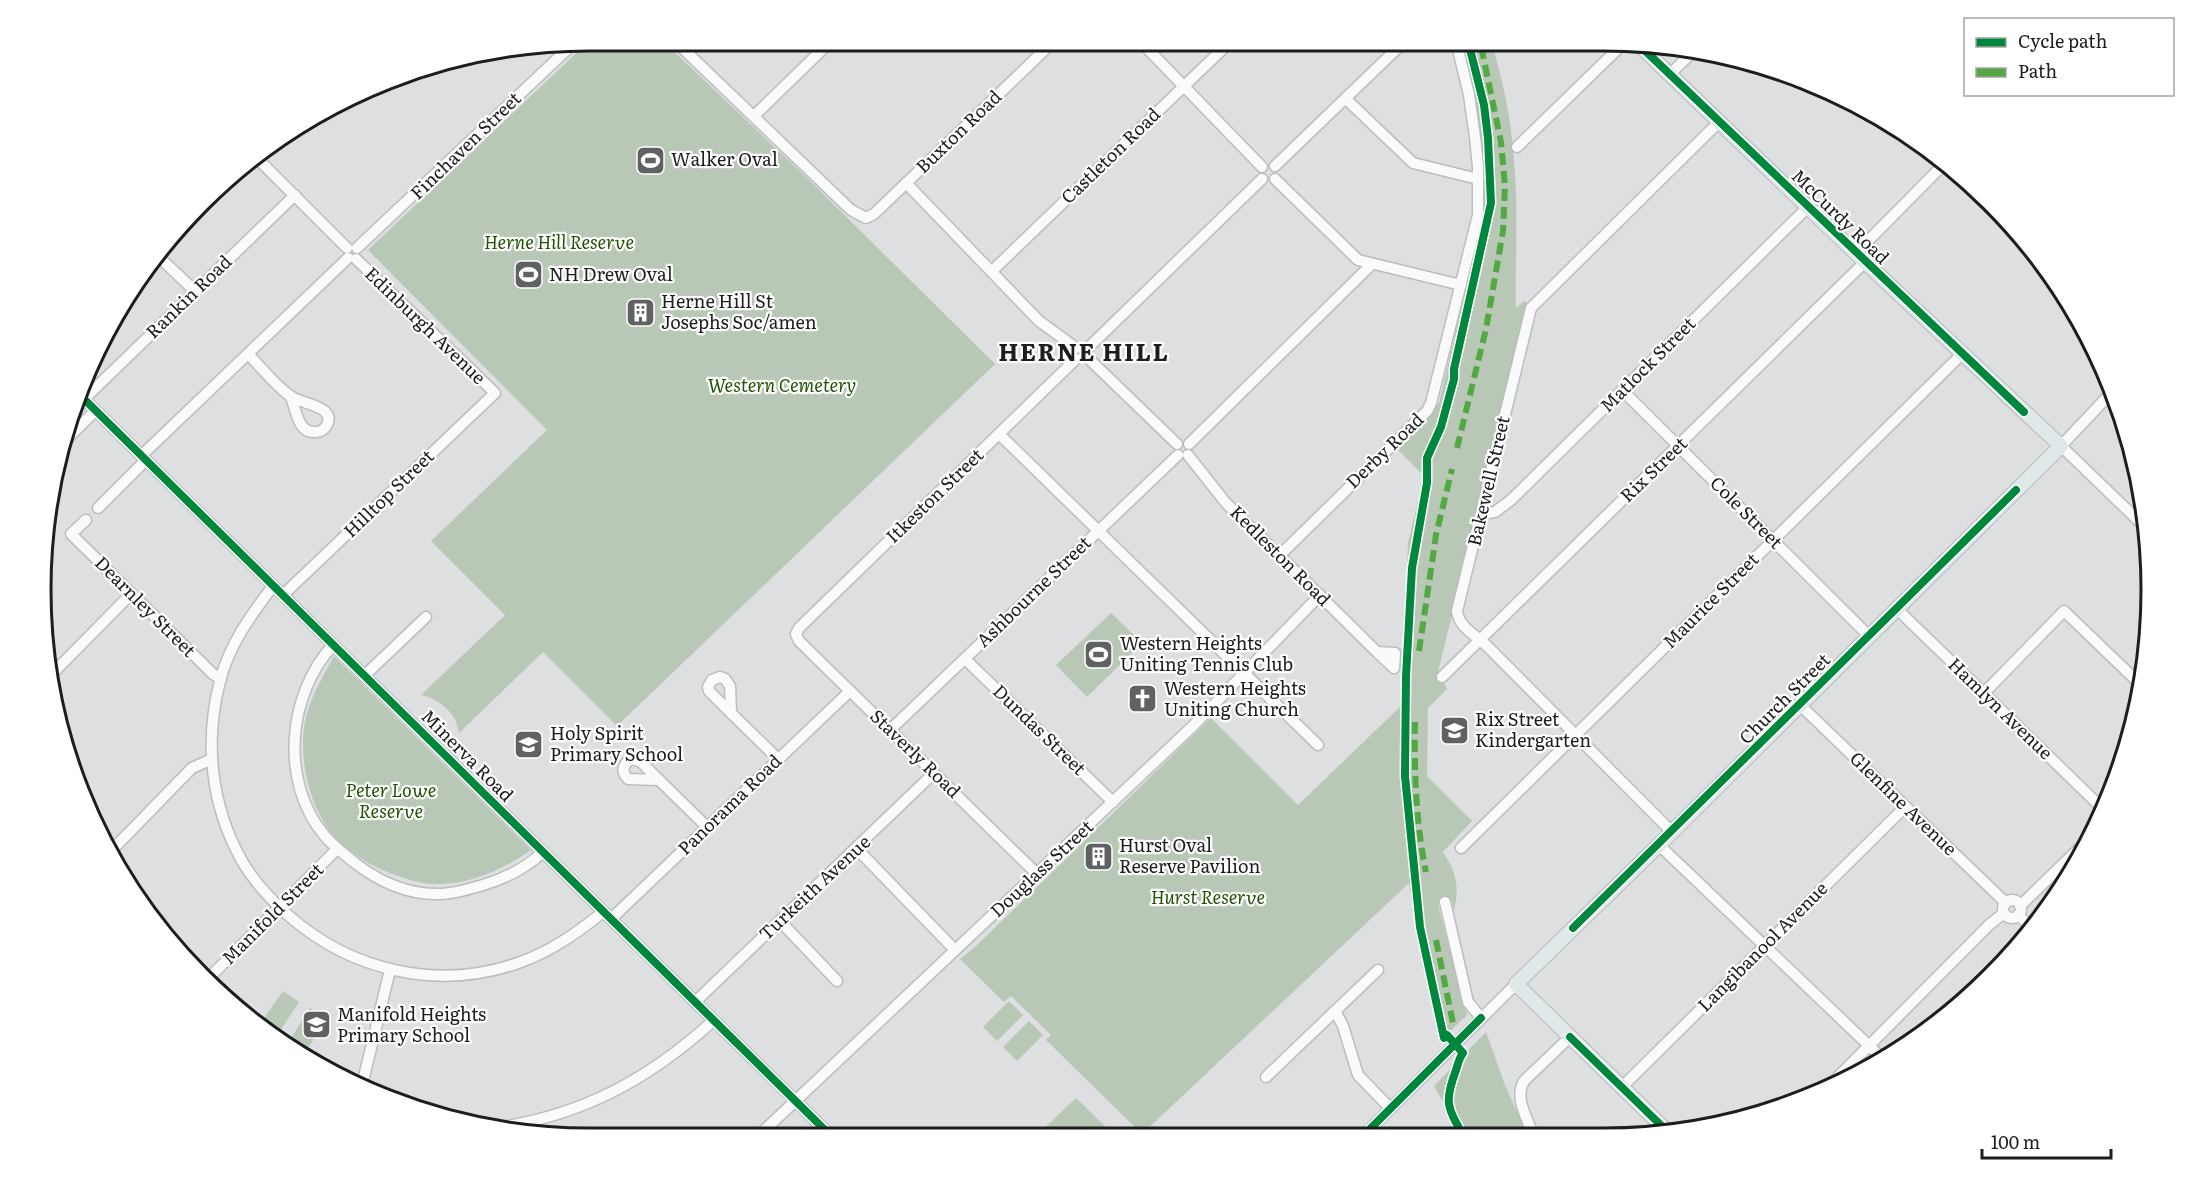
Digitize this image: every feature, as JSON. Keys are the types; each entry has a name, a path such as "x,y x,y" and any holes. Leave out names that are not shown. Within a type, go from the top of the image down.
{"main road":[{"name":"McCurdy Road","path":"1647,53 1860,258 2061,446"},
{"name":"Church Street","path":"1516,984 2061,446"},
{"path":"1516,984 1660,1124"}],"street":[{"path":"686,51 754,116 821,51"},
{"name":"Buxton Road","path":"754,116 851,210 866,218 874,214 1044,51"},
{"path":"1150,51 1262,166"},
{"name":"Castleton Road","path":"992,271 1221,51"},
{"path":"1275,166 1395,51"},
{"name":"Derby Road","path":"1279,556 1430,406 1478,214 1478,179 1469,95 1458,51"},
{"path":"1517,147 1615,51"},
{"name":"Finchaven Street","path":"143,458 352,253 565,52"},
{"path":"1670,75 1687,58"},
{"path":"1346,99 1413,163 1478,179"},
{"name":"Bakewell Street","path":"1672,832 1481,640 1464,626 1457,614 1532,307 1719,122"},
{"name":"Edinburgh Avenue","path":"262,162 495,393"},
{"path":"1270,164 1275,166 1278,171 1275,179 1270,182 1263,179 1260,171 1262,166 1270,164"},
{"name":"Rix Street","path":"1442,677 1678,446 1860,258 1939,169"},
{"path":"906,183 1039,321 1084,362 1089,353 1263,179"},
{"path":"1275,179 1358,260 1461,285"},
{"name":"Rankin Road","path":"88,393 295,195"},
{"name":"Matlock Street","path":"1481,514 1495,512 1507,504 1808,207"},
{"path":"163,261 195,291"},
{"name":"Ashbourne Street","path":"890,730 1372,264"},
{"name":"Itkeston Street","path":"796,634 799,628 999,434 1076,353"},
{"name":"Kedleston Road","path":"1089,353 1183,449 1226,503 1377,652"},
{"path":"248,354 291,397"},
{"name":"Maurice Street","path":"1461,848 1962,354"},
{"name":"Cole Street","path":"1622,390 1869,636"},
{"name":"Hilltop Street","path":"283,596 495,393"},
{"name":"Church Street","path":"2061,446 2106,399"},
{"name":"Minerva Road","path":"86,401 822,1128"},
{"path":"75,431 95,411"},
{"path":"999,434 1318,745"},
{"path":"2061,446 2136,518"},
{"path":"98,508 143,458"},
{"name":"Dearnley Street","path":"86,520 71,534 220,679"},
{"name":"Panorama Road","path":"273,586 249,617 220,679 214,711 212,759 214,785 221,812 233,844 243,862 262,890 279,907 297,923 333,948 359,961 390,970 446,976 491,970 518,963 566,940 607,915 707,827 850,691"},
{"path":"57,669 131,594"},
{"name":"Douglass Street","path":"766,1128 1193,726 1320,596"},
{"name":"Hamlyn Avenue","path":"1897,609 2097,803"},
{"path":"1983,693 2064,611 2133,678"},
{"path":"364,676 426,617"},
{"name":"Staverly Road","path":"796,634 799,641 1036,873"},
{"path":"333,645 320,660 302,700 296,722 294,743 302,797 323,834 337,849 369,874 386,883 417,892 439,894 464,890 514,874 533,862 543,852"},
{"name":"Dundas Street","path":"965,659 1113,802"},
{"name":"Glenfine Avenue","path":"1800,705 2005,908"},
{"path":"731,713 778,759"},
{"path":"116,846 192,768 212,759"},
{"name":"Turkeith Avenue","path":"695,1002 934,773"},
{"path":"659,780 707,827"},
{"name":"Langibanool Avenue","path":"1622,1088 1905,807"},
{"path":"1659,845 1877,1053"},
{"name":"Manifold Street","path":"213,974 337,849"},
{"path":"857,849 955,950"},
{"path":"2019,911 2068,861"},
{"path":"1844,1070 2005,908 2014,901 2027,921"},
{"path":"1444,902 1468,1002 1481,1018"},
{"path":"780,921 837,981"},
{"path":"364,1078 390,970"},
{"path":"1266,1077 1378,970"},
{"name":"Church Street","path":"1371,1128 1516,984"},
{"path":"1335,1011 1343,1026 1358,1075 1390,1108"},
{"path":"519,1123 548,1117 630,1084 685,1046 713,1021"},
{"path":"1531,1128 1520,1099 1520,1088 1570,1037"}],"green space":[{"name":"Western Cemetery","path":"578,51 674,51 808,179 995,364 617,726 543,652 459,733 455,719 446,708 421,695 505,615 431,541 547,430 368,250"},
{"name":"Hurst Reserve","path":"1460,51 1494,51 1499,68 1510,122 1515,170 1516,308 1524,301 1528,304 1438,672 1447,689 1428,708 1427,776 1472,821 1443,852 1456,880 1457,894 1454,910 1452,901 1448,897 1441,898 1438,905 1467,1015 1441,1040 1423,962 1409,883 1148,1128 1136,1128 1046,1040 1051,1035 1011,996 1004,1002 960,959 1211,718 1298,805 1402,705 1408,543 1424,476 1396,448 1439,403 1483,215 1483,166"},
{"name":"Western Heights Uniting Tennis Club","path":"1111,613 1142,643 1087,697 1056,665"},
{"name":"Peter Lowe Reserve","path":"334,656 531,850 487,874 463,881 433,884 413,881 383,870 362,859 343,845 323,821 316,806 306,774 303,742 309,708"},
{"path":"283,991 299,1002 281,1030 264,1018"},
{"path":"1009,1001 1023,1015 997,1041 983,1027"},
{"path":"310,1008 326,1019 308,1048 291,1038"},
{"path":"1029,1021 1043,1035 1017,1061 1003,1047"},
{"path":"1486,1032 1505,1085 1524,1128 1458,1128 1434,1086"},
{"path":"1076,1098 1107,1128 1044,1128"}],"marked path":[{"path":"1457,448 1486,329 1503,231 1505,186 1501,142 1482,51"},
{"path":"1419,651 1436,535 1452,469"},
{"path":"1415,722 1416,797 1426,872"},
{"path":"1436,940 1454,1028"}],"cycle path":[{"path":"1459,1128 1453,1118 1449,1097 1452,1081 1463,1053 1447,1035 1444,1038 1420,927 1405,776 1406,676 1412,568 1427,483 1427,458 1441,427 1454,379 1454,369 1491,203 1484,105 1470,51"},
{"path":"1648,53 2024,412"},
{"path":"86,401 823,1128"},
{"path":"1573,928 2016,490"},
{"path":"1371,1128 1481,1018"},
{"path":"1570,1037 1660,1124"}],"place":[{"name":"Walker Oval","path":"650,160"},
{"name":"NH Drew Oval","path":"528,275"},
{"name":"Herne Hill St Josephs Soc/amen","path":"640,312"},
{"name":"Western Heights Uniting Tennis Club","path":"1099,654"},
{"name":"Western Heights Uniting Church","path":"1143,699"},
{"name":"Rix Street Kindergarten","path":"1454,730"},
{"name":"Holy Spirit Primary School","path":"529,744"},
{"name":"Hurst Oval Reserve Pavilion","path":"1098,856"},
{"name":"Manifold Heights Primary School","path":"316,1025"}],"district":[{"name":"HERNE HILL","path":"1084,353"}],"park label":[{"name":"Herne Hill Reserve","path":"559,243"}]}
